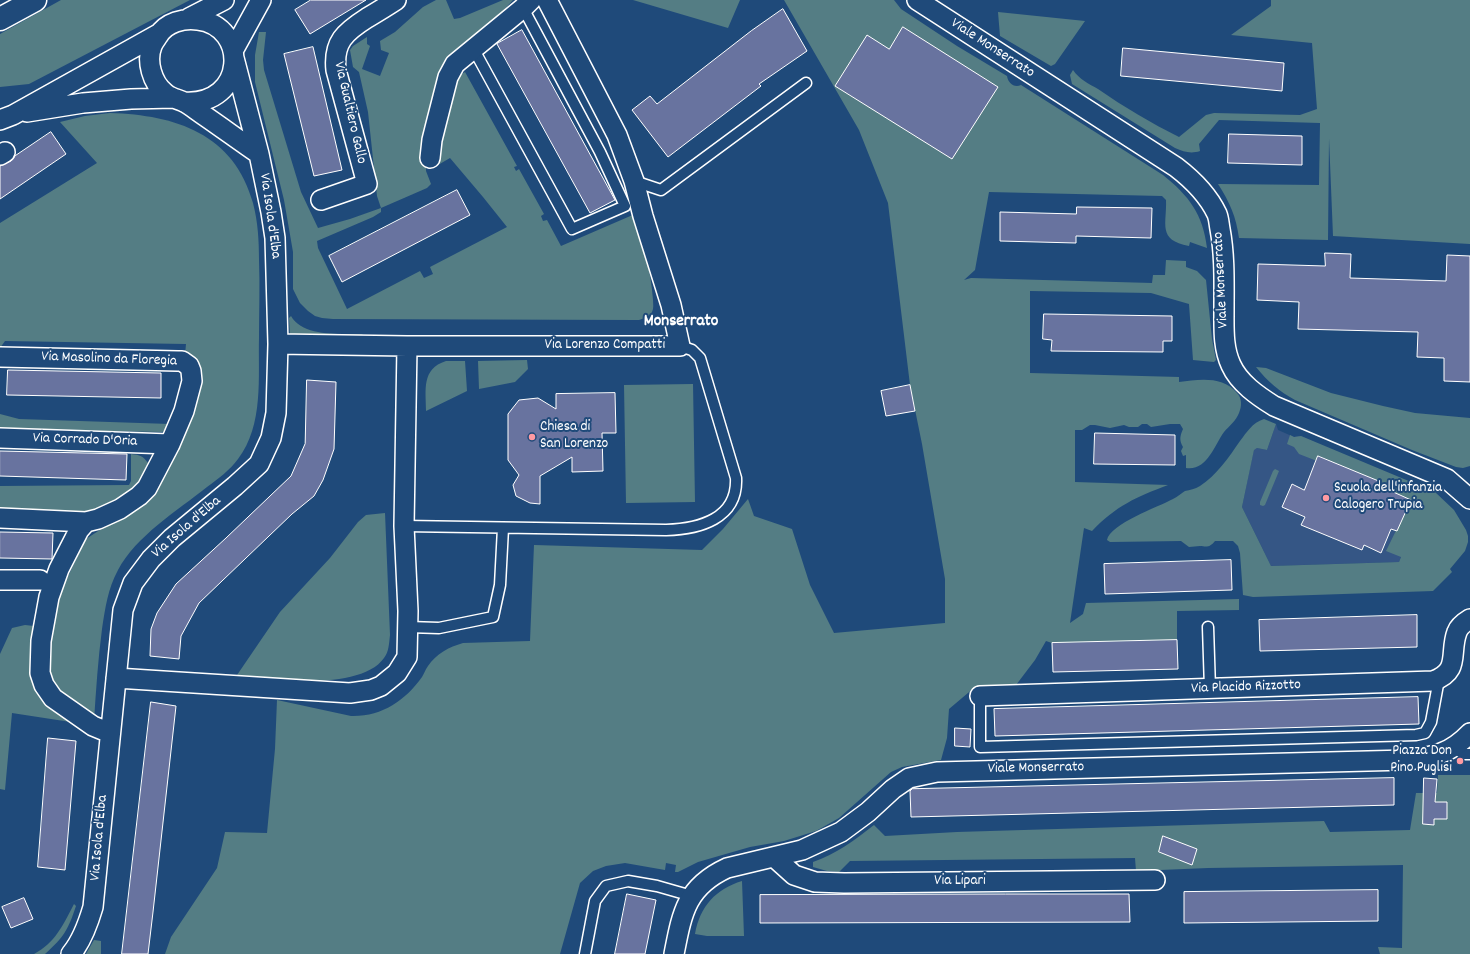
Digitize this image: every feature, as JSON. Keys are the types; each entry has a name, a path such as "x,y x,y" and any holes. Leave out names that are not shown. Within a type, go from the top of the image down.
{"main road":[{"path":"0,19 35,0"}],"street":[{"path":"6,117 160,33 173,23 189,18 224,0"},
{"path":"6,117 83,103 131,99 179,100 195,103 211,99 224,89 232,74 234,54 261,0"},
{"name":"Via Gualtiero Gallo","path":"321,200 366,184 336,70 335,60 338,44 354,26 396,0"},
{"name":"Via Lorenzo Compatti","path":"278,344 407,346 680,346 671,305 643,216 634,181 617,135 547,0"},
{"name":"Viale Monserrato","path":"917,0 1176,167 1192,179 1209,200 1218,216 1222,239 1226,352 1235,373 1257,395 1274,406 1447,479 1470,498"},
{"path":"430,158 432,140 448,78 455,64 527,4"},
{"path":"189,18 205,20 220,28 230,42 234,54"},
{"path":"160,33 151,47 149,64 154,80 164,93 179,100 221,126 259,154"},
{"name":"Via Isola d'Elba","path":"71,954 81,938 93,908 123,610 133,583 151,559 172,538 235,486 259,464 271,438 276,413 278,344 275,238 259,154 234,54"},
{"path":"116,678 350,693 361,692 381,686 403,666 407,656 408,627 404,526 407,346"},
{"name":"Via Masolino da Floregia","path":"0,357 182,361 189,366 192,381 184,411 170,444 147,488 139,496 120,509 98,519 86,522"},
{"name":"Via Corrado D'Oria","path":"0,438 170,444"},
{"path":"0,518 86,522"},
{"path":"86,522 79,530 65,557 49,597 41,641 40,673 44,685 53,698 93,726 110,733"},
{"path":"0,580 40,580"},
{"path":"1440,679 1451,667 1457,632 1461,626 1470,619"},
{"name":"Via Placido Rizzotto","path":"980,696 1417,683 1440,679"},
{"name":"Viale Monserrato","path":"674,954 682,914 692,896 704,881 715,874 739,864 802,850 841,832 868,812 893,789 908,778 937,772 1407,760 1462,751 1470,733"},
{"name":"Via Lipari","path":"774,857 794,876 815,882 852,883 1155,880"}],"lane":[{"path":"473,48 572,229 625,206 527,4"},
{"path":"634,181 661,190 806,83"},
{"path":"404,526 681,530 708,522 726,511 735,497 737,488 736,478 700,358 692,350 680,346"},
{"path":"408,627 439,628 493,617 500,585 503,528"},
{"path":"1208,627 1210,689"},
{"path":"980,696 980,747 1416,735 1424,733 1431,722 1440,679"},
{"path":"585,954 595,901 606,886 628,881 657,886 692,896"}],"shaded area":[{"path":"1276,424 1278,430 1294,437 1301,436 1425,492 1399,562 1271,566 1242,507 1254,449 1257,448 1267,450"}],"green space":[{"path":"61,0 190,0 29,84 0,87 0,34"},
{"path":"436,0 446,0 454,19 460,18 503,0 513,0 491,24 460,48 426,151 426,171 431,184 427,188 381,208 377,196 368,112 359,72 353,67 350,50 353,46 367,37 367,44 370,46 362,69 380,76 389,53 381,50 380,41 395,32 423,7"},
{"path":"633,0 740,0 728,28"},
{"path":"784,0 894,0 901,9 957,46 1007,76 1012,84 1016,86 1021,85 1163,175 1187,198 1198,215 1202,225 1207,248 1190,242 1189,246 1172,240 1166,230 1166,200 1162,196 989,192 975,270 964,280 971,278 1152,283 1153,275 1165,275 1166,260 1186,261 1186,267 1197,271 1206,280 1212,339 1216,360 1214,362 1193,360 1189,304 1151,293 1030,291 1030,373 1179,377 1179,382 1211,380 1225,384 1237,393 1241,402 1241,408 1238,416 1224,432 1205,462 1193,468 1186,468 1186,455 1183,456 1181,451 1183,447 1180,438 1183,429 1180,424 1151,427 1147,424 1142,424 1138,427 1129,427 1124,425 1110,428 1090,425 1082,430 1075,430 1075,482 1168,485 1127,503 1101,522 1092,531 1084,528 1070,623 1083,614 1086,603 1239,599 1239,610 1177,611 1177,640 1052,643 1046,641 1035,660 1016,685 975,687 949,709 947,738 941,760 902,767 891,772 839,818 816,831 784,841 750,847 698,862 678,872 675,872 676,865 666,863 665,870 625,863 606,866 593,871 580,883 560,954 165,954 171,937 217,868 225,832 267,833 275,749 277,700 351,716 372,714 391,706 400,700 415,686 435,658 453,647 463,643 530,641 534,545 702,550 723,529 748,499 754,516 792,529 810,585 834,633 945,623 945,579 922,444 910,385 888,203 859,130"},
{"path":"1271,0 1470,0 1470,244 1333,236 1329,138 1328,240 1239,238 1232,210 1218,184 1319,185 1320,123 1219,120 1199,144 1200,151 1181,151 1072,84 1070,75 1073,70 1084,81 1179,137 1206,115 1214,113 1300,115 1317,109 1312,43 1231,35 1271,6"},
{"path":"998,12 1085,21 1055,64 1051,66 1000,36"},
{"path":"259,32 266,32 263,60 264,70 301,192 318,228 381,208 381,212 373,217 317,241 318,248 347,309 420,271 424,278 433,274 430,267 507,227 450,158 438,165 436,148 457,77 465,72 517,166 514,167 516,171 519,169 544,214 541,216 543,221 547,220 561,246 635,214 649,267 653,310 649,316 639,320 333,319 315,316 300,303 293,289 293,252 284,200 255,82 255,55"},
{"path":"110,113 158,118 179,124 199,133 217,145 232,160 244,179 253,203 258,239 259,384 256,416 252,431 246,446 238,459 220,478 146,535 135,546 118,570 107,599 104,614 98,663 94,721 82,714 50,681 46,664 57,599 86,539 141,503 201,377 185,355 186,344 5,341 0,348 0,223 97,163 60,122 85,116"},
{"path":"291,316 304,328 313,331 333,334 362,334 365,337 290,337 289,318"},
{"path":"527,360 528,369 515,382 479,389 478,361"},
{"path":"446,361 465,361 467,391 426,411 426,388 429,375 432,369"},
{"path":"1256,367 1266,368 1331,393 1383,406 1415,413 1470,418 1470,466 1463,468 1456,467 1412,450 1295,400 1274,386"},
{"path":"182,373 185,375 181,408 175,423 169,429 162,432 0,429 0,414 19,419 170,424 178,409"},
{"path":"693,384 695,502 626,503 624,385"},
{"path":"1264,419 1276,424 1267,450 1257,448 1254,450 1242,507 1271,566 1399,562 1401,557 1386,551 1411,500 1380,486 1381,482 1319,456 1317,461 1299,454 1294,447 1287,444 1290,435 1294,437 1301,436 1435,492 1454,510 1468,536 1465,551 1450,569 1452,572 1433,591 1253,597 1243,595 1240,553 1238,546 1233,541 1215,541 1209,546 1189,547 1181,541 1110,542 1107,540 1116,528 1125,522 1173,499 1185,491 1198,487 1206,482 1222,466 1250,428"},
{"path":"131,454 141,456 148,463 144,476 136,490 121,501 92,512 78,513 0,510 0,486 129,485 131,481"},
{"path":"1275,469 1279,471 1265,505 1260,505 1260,502"},
{"path":"385,513 390,635 386,656 372,668 356,675 336,679 292,681 235,678 280,612 330,558 358,522 366,515"},
{"path":"25,625 34,626 31,659 32,669 77,723 12,713 5,790 0,789 0,654 12,628"},
{"path":"1438,775 1470,775 1470,954 1380,954 1378,947 1402,948 1403,865 1208,868 1136,871 1135,858 850,861 839,872 827,871 813,867 813,862 830,855 845,846 874,825 885,836 957,832 1324,821 1330,832 1410,830 1416,793 1437,793"},
{"path":"742,881 744,936 707,936 695,934 701,915 711,900 724,889"},
{"path":"74,904 76,906 68,927 57,943 45,954 34,954 48,944 58,933"},
{"path":"94,940 101,941 101,954 86,954"}],"building":[{"path":"311,0 366,0 310,34 295,10"},
{"path":"783,9 807,51 759,84 761,86 668,157 632,110 650,96 657,104 751,31"},
{"path":"903,27 998,87 952,159 835,86 867,35 889,49"},
{"path":"522,30 615,200 590,213 497,44"},
{"path":"313,47 342,170 314,176 284,54"},
{"path":"1123,48 1284,63 1282,91 1121,76"},
{"path":"51,132 66,154 0,199 0,166 11,161 15,156"},
{"path":"1229,134 1302,136 1302,165 1228,163"},
{"path":"457,190 470,215 342,282 329,256"},
{"path":"1077,207 1152,208 1151,238 1076,236 1076,243 1000,241 1000,212 1076,214"},
{"path":"1325,253 1351,254 1350,278 1446,281 1447,255 1470,256 1470,382 1444,381 1444,358 1417,357 1418,332 1298,329 1299,302 1257,300 1258,264 1325,266"},
{"path":"1044,314 1172,316 1172,341 1163,341 1163,352 1051,351 1052,340 1043,339"},
{"path":"8,370 161,373 161,398 7,395"},
{"path":"307,380 336,382 334,449 323,480 314,496 292,514 199,603 181,636 179,659 150,656 151,629 157,613 176,584 291,476 305,444"},
{"path":"910,385 915,411 886,416 881,391"},
{"path":"615,393 616,433 602,433 603,471 572,472 572,457 540,476 540,504 530,503 516,496 513,485 519,475 508,460 508,414 519,400 538,398 556,409 556,394"},
{"path":"1095,433 1175,435 1175,465 1094,464"},
{"path":"0,451 127,454 126,480 0,476"},
{"path":"1318,456 1381,482 1380,486 1411,500 1397,531 1391,529 1381,553 1364,545 1362,550 1301,525 1305,517 1282,507 1292,484 1304,490"},
{"path":"0,532 53,533 52,559 0,558"},
{"path":"1231,560 1232,590 1105,594 1104,564"},
{"path":"1417,615 1417,647 1260,651 1259,620"},
{"path":"1177,640 1178,669 1053,672 1052,643"},
{"path":"1418,697 1419,724 995,736 994,709"},
{"path":"151,702 176,706 153,912 148,954 122,954"},
{"path":"955,728 971,729 970,747 955,746"},
{"path":"48,738 76,741 65,870 38,867"},
{"path":"1394,778 1394,805 911,817 910,791 912,789"},
{"path":"1424,778 1437,779 1435,802 1447,802 1447,819 1434,819 1434,825 1423,824"},
{"path":"1163,836 1197,849 1192,865 1159,852"},
{"path":"1378,890 1378,921 1184,923 1184,892"},
{"path":"627,894 656,900 645,954 615,954"},
{"path":"1129,894 1130,922 760,923 760,895"},
{"path":"24,898 33,919 11,928 2,907"}],"place":[{"name":"Chiesa di San Lorenzo","path":"532,437"},
{"name":"Scuola dell'infanzia Calogero Trupia","path":"1326,498"},
{"name":"Piazza Don Pino Puglisi","path":"1460,761"}],"district":[{"name":"Monserrato","path":"681,323"}]}
